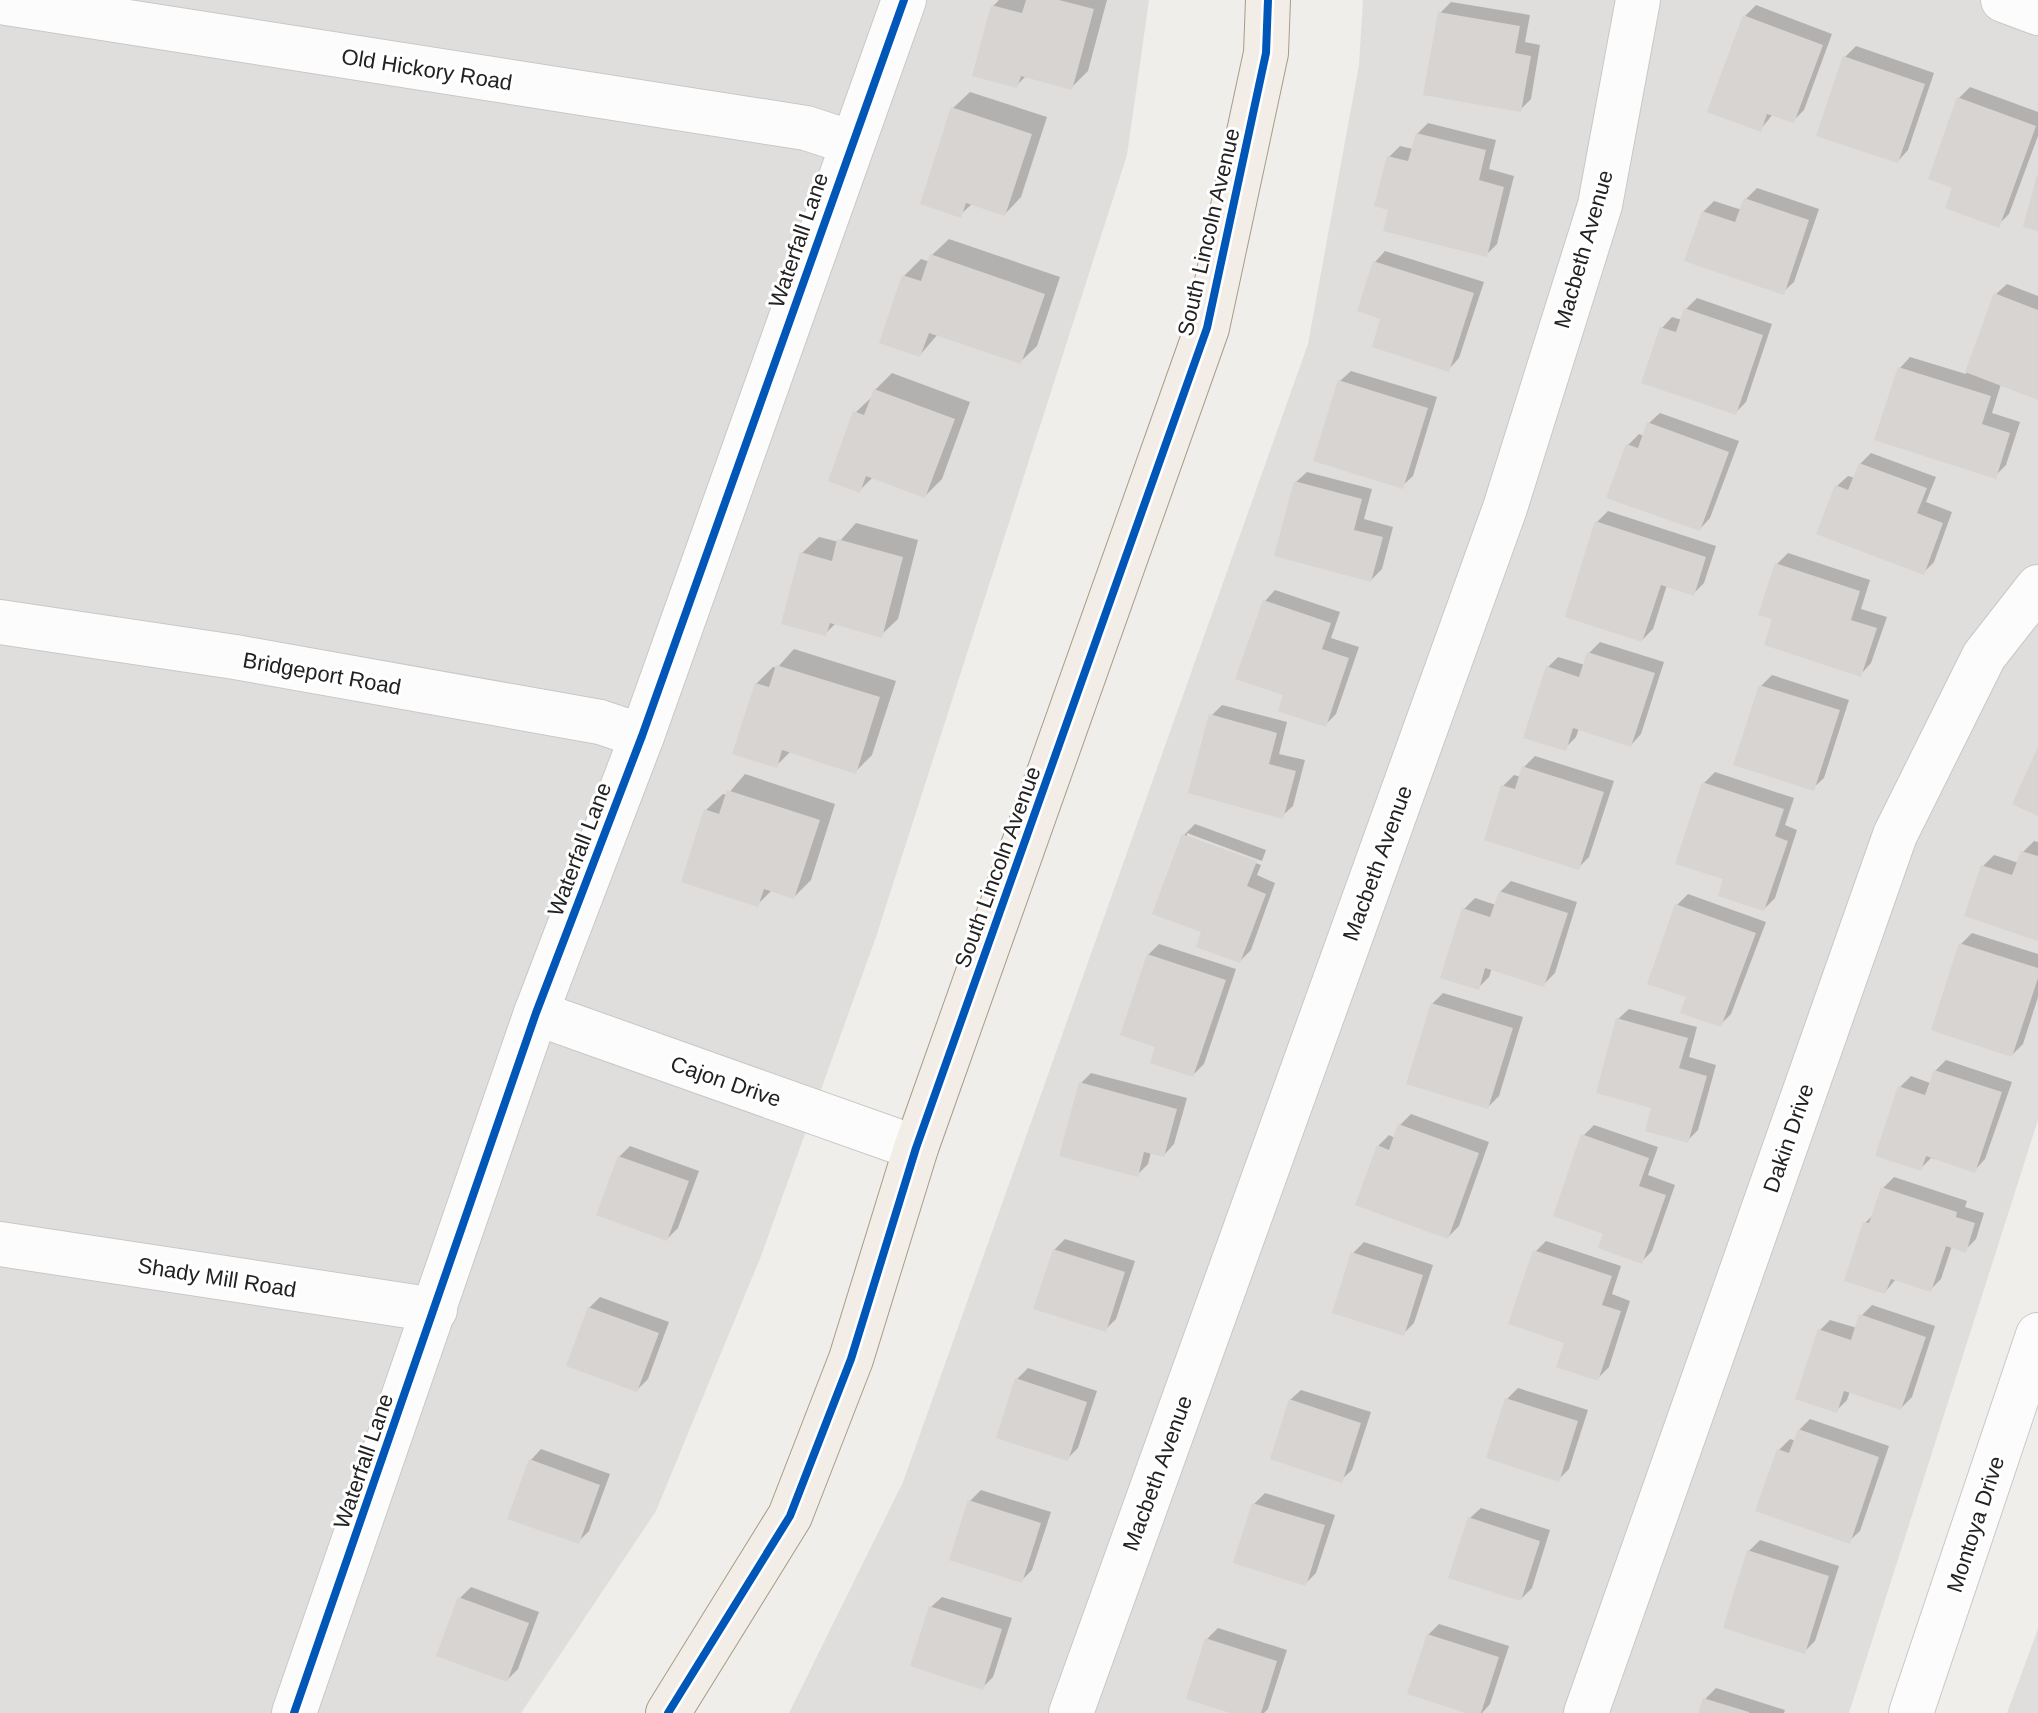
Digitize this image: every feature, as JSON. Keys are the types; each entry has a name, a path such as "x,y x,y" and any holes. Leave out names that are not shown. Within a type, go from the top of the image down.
{"main road":[{"name":"South Lincoln Avenue","path":"668,1713 790,1516 851,1359 916,1148 1207,328 1266,53 1268,0"}],"street":[{"name":"Waterfall Lane","path":"294,1713 536,1013 642,736 904,0"},
{"name":"Macbeth Avenue","path":"1071,1713 1505,508 1600,205 1638,0"},
{"path":"2003,0 2038,13"},
{"name":"Old Hickory Road","path":"0,2 806,128 852,143"},
{"name":"Dakin Drive","path":"1586,1713 1895,835 1984,656 2038,587"},
{"name":"Bridgeport Road","path":"0,622 313,671 600,722 642,736"},
{"name":"Cajon Drive","path":"536,1013 916,1148"},
{"name":"Shady Mill Road","path":"0,1244 435,1310"},
{"name":"Montoya Drive","path":"1911,1713 2038,1335"}],"shaded area":[{"path":"0,0 1149,0 1127,155 876,937 761,1256 656,1511 521,1713 0,1713"},
{"path":"1363,0 2038,0 2038,1120 1849,1713 789,1713 903,1482 1308,344 1359,65"},
{"path":"2038,1628 2038,1713 2007,1713 2035,1637"}],"building":[{"path":"1026,0 1059,0 1094,9 1072,90 1021,76 1017,88 972,76 991,5 1022,13"},
{"path":"1438,12 1520,26 1515,53 1531,56 1521,112 1423,95"},
{"path":"1743,15 1823,45 1794,123 1767,114 1761,132 1707,112"},
{"path":"1843,56 1925,84 1898,163 1816,136"},
{"path":"1957,97 2036,126 1999,228 1945,208 1952,188 1928,179"},
{"path":"951,107 1032,134 1005,216 966,203 961,218 920,204"},
{"path":"1416,133 1486,150 1479,180 1504,187 1487,257 1383,231 1388,210 1374,206 1387,156 1408,161"},
{"path":"2038,176 2038,231 2023,227"},
{"path":"1744,198 1809,220 1784,295 1684,261 1702,211 1735,222"},
{"path":"930,254 1045,294 1021,364 929,333 920,357 879,343 902,275 921,281"},
{"path":"1373,261 1474,293 1449,372 1372,347 1380,319 1357,311"},
{"path":"1994,293 2038,310 2038,400 1965,372"},
{"path":"1684,308 1763,335 1736,415 1641,383 1660,327 1676,332"},
{"path":"1898,367 1991,396 1982,424 2010,433 1996,479 1874,440"},
{"path":"1338,380 1428,408 1403,489 1313,461"},
{"path":"874,389 955,419 925,498 866,476 860,493 828,481 853,411 864,415"},
{"path":"1647,422 1729,452 1700,531 1606,498 1626,444 1638,448"},
{"path":"1859,463 1927,488 1917,513 1943,523 1924,575 1816,534 1835,485 1848,490"},
{"path":"1294,481 1362,499 1354,530 1383,537 1371,582 1274,556"},
{"path":"1595,521 1706,557 1694,596 1661,585 1642,642 1565,617"},
{"path":"837,539 903,557 882,638 830,623 826,636 781,624 800,552 832,561"},
{"path":"1775,563 1860,591 1851,620 1877,628 1861,677 1764,645 1772,619 1758,615"},
{"path":"1263,600 1331,623 1322,649 1349,658 1326,727 1278,711 1283,695 1235,679"},
{"path":"1587,652 1655,673 1631,747 1573,728 1566,751 1523,738 1546,666 1579,677"},
{"path":"776,665 880,697 856,774 782,750 777,768 732,754 755,683 769,687"},
{"path":"1759,685 1840,710 1814,791 1733,765"},
{"path":"1209,714 1277,733 1269,764 1296,771 1283,819 1188,793"},
{"path":"2038,747 2038,816 2012,804"},
{"path":"1522,766 1604,792 1579,870 1484,840 1501,785 1515,789"},
{"path":"1702,782 1784,809 1775,836 1788,841 1764,911 1718,896 1723,879 1675,864"},
{"path":"727,790 820,820 794,899 764,889 758,907 681,882 704,809 719,814"},
{"path":"1182,834 1257,861 1247,886 1266,894 1240,963 1196,947 1201,932 1152,914"},
{"path":"2021,851 2038,856 2038,941 1964,916 1981,865 2012,875"},
{"path":"1499,891 1568,913 1544,987 1485,968 1479,990 1440,978 1462,908 1490,917"},
{"path":"1675,904 1756,933 1721,1027 1680,1013 1686,997 1647,984"},
{"path":"1959,943 2038,968 2038,978 2012,1057 1931,1030"},
{"path":"1147,954 1226,980 1193,1077 1150,1063 1155,1047 1120,1035"},
{"path":"1431,1003 1513,1028 1488,1109 1406,1084"},
{"path":"1616,1018 1688,1038 1679,1068 1707,1076 1688,1143 1645,1131 1651,1108 1596,1093"},
{"path":"1934,1070 2002,1092 1975,1173 1926,1156 1921,1171 1875,1156 1898,1086 1925,1095"},
{"path":"1079,1082 1177,1109 1164,1157 1144,1152 1138,1177 1059,1156"},
{"path":"1398,1124 1479,1153 1448,1239 1355,1205 1377,1145 1389,1150"},
{"path":"1581,1134 1649,1158 1639,1186 1666,1195 1642,1264 1598,1248 1603,1234 1553,1216"},
{"path":"618,1156 689,1181 667,1241 596,1215"},
{"path":"1881,1187 1957,1212 1956,1217 1975,1223 1966,1253 1946,1246 1931,1292 1891,1279 1885,1294 1844,1281 1863,1222 1869,1223"},
{"path":"1053,1249 1125,1272 1106,1332 1033,1309"},
{"path":"1533,1250 1612,1276 1602,1305 1621,1311 1598,1381 1556,1367 1564,1343 1508,1324"},
{"path":"1351,1252 1423,1275 1404,1336 1332,1313"},
{"path":"588,1307 659,1333 637,1392 566,1366"},
{"path":"1859,1314 1926,1337 1901,1410 1844,1391 1837,1413 1795,1399 1818,1329 1851,1340"},
{"path":"1015,1378 1087,1402 1068,1461 996,1438"},
{"path":"1505,1398 1578,1421 1559,1482 1486,1458"},
{"path":"1289,1399 1361,1423 1342,1483 1270,1459"},
{"path":"1798,1429 1879,1457 1850,1544 1755,1511 1777,1449 1789,1453"},
{"path":"529,1459 600,1485 579,1544 507,1519"},
{"path":"968,1500 1041,1523 1022,1583 949,1560"},
{"path":"1252,1503 1325,1525 1306,1586 1233,1563"},
{"path":"1468,1517 1540,1541 1521,1601 1448,1578"},
{"path":"1747,1550 1829,1576 1805,1654 1723,1628"},
{"path":"458,1597 529,1623 507,1682 436,1656"},
{"path":"929,1606 1002,1629 983,1690 910,1666"},
{"path":"1427,1634 1499,1657 1481,1713 1466,1713 1407,1694"},
{"path":"1205,1638 1277,1661 1261,1713 1230,1713 1186,1699"},
{"path":"1703,1698 1749,1712 1749,1713 1698,1713"}],"cycle path":[{"path":"294,1713 536,1013 642,736 904,0"},
{"path":"668,1713 790,1516 851,1359 916,1148 1207,328 1266,53 1268,0"}]}
